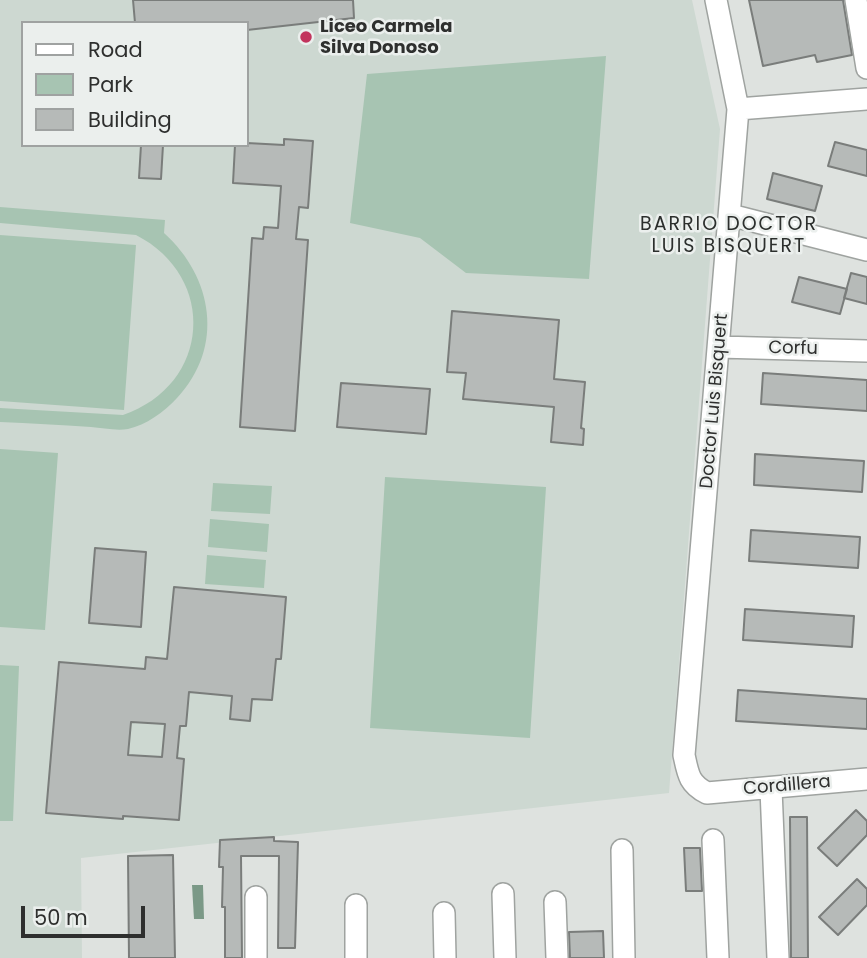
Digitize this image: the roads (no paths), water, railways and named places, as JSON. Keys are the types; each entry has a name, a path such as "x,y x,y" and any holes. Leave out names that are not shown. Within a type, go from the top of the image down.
{"street":[{"name":"Doctor Luis Bisquert","path":"707,793 694,787 688,776 684,755 738,109 716,0"},
{"path":"856,0 867,68"},
{"path":"738,109 867,99"},
{"path":"730,215 867,250"},
{"name":"Corfu","path":"719,347 867,351"},
{"name":"Cordillera","path":"707,793 867,779"},
{"path":"771,789 778,958"},
{"path":"713,840 718,958"},
{"path":"622,850 624,958"},
{"path":"503,894 505,958"},
{"path":"256,897 256,958"},
{"path":"555,902 556,958"},
{"path":"356,905 356,958"},
{"path":"444,913 445,958"}],"place":[{"name":"Liceo Carmela Silva Donoso","path":"306,37"}],"district":[{"name":"BARRIO DOCTOR LUIS BISQUERT","path":"729,236"}]}
